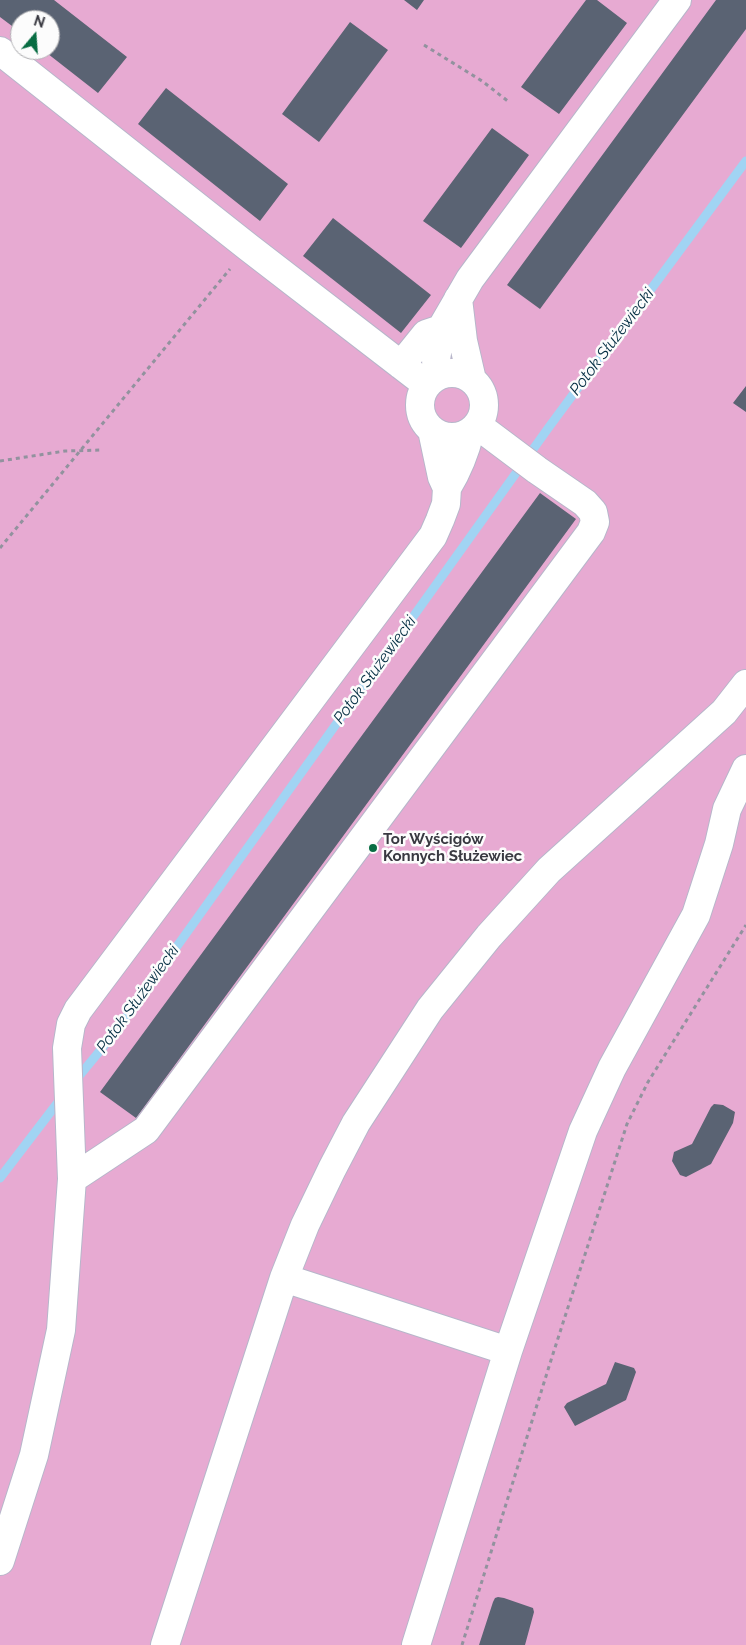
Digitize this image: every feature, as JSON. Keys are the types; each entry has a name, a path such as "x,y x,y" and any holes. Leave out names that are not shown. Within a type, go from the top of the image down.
{"lane":[{"path":"432,381 440,329 470,279 677,0"},
{"path":"0,51 248,247 402,365 432,381"},
{"path":"458,299 463,341 472,380"},
{"path":"402,365 426,334 440,329"},
{"path":"446,488 455,476 473,429 482,417 484,407 483,396 479,387 463,374 453,372 432,381 421,394 420,413 424,423 440,435 450,437 460,436 473,429"},
{"path":"72,1179 146,1130 591,532 595,522 593,512 585,503 512,452 473,429"},
{"path":"0,1561 34,1455 60,1330 72,1179 67,1048 71,1024 78,1010 432,536 446,504 446,488 432,430"},
{"path":"165,1645 284,1278 305,1225 356,1124 430,1009 488,936 549,870 724,712 746,684"},
{"path":"416,1645 508,1351 583,1131 612,1068 696,915 719,844 727,809 746,769"},
{"path":"284,1278 508,1351"}],"path":[{"path":"424,45 482,81 510,102"},
{"path":"0,548 248,247"},
{"path":"0,461 65,451 103,450"},
{"path":"462,1645 627,1124 648,1082 746,925"}],"shaded area":[{"name":"Tor Wyścigów Konnych Służewiec","path":"0,0 746,0 746,1645 0,1645"}],"building":[{"path":"0,0 54,0 127,57 98,93 56,60 60,60 60,10 10,10 10,24 0,17"},
{"path":"404,0 424,0 417,10"},
{"path":"586,0 597,0 627,23 559,114 521,87"},
{"path":"716,0 746,0 746,29 540,309 507,285"},
{"path":"350,22 388,50 319,142 282,114"},
{"path":"166,88 288,184 260,221 138,124"},
{"path":"492,128 529,155 461,248 423,221"},
{"path":"333,218 431,295 401,333 303,256"},
{"path":"746,386 746,412 733,403"},
{"path":"540,493 576,519 136,1118 100,1092"},
{"path":"714,1104 723,1105 735,1112 733,1123 711,1164 686,1177 680,1175 672,1161 674,1152 692,1144"},
{"path":"615,1362 634,1368 636,1372 626,1400 575,1426 564,1407 567,1403 606,1384"},
{"path":"498,1597 533,1608 534,1612 525,1645 479,1645 493,1602"}],"waterway":[{"name":"Potok Służewiecki","path":"75,1081 117,1030 549,427 746,161"},
{"name":"Potok Służewiecki","path":"0,1178 62,1097"}],"place":[{"name":"Tor Wyścigów Konnych Służewiec","path":"373,848"}]}
